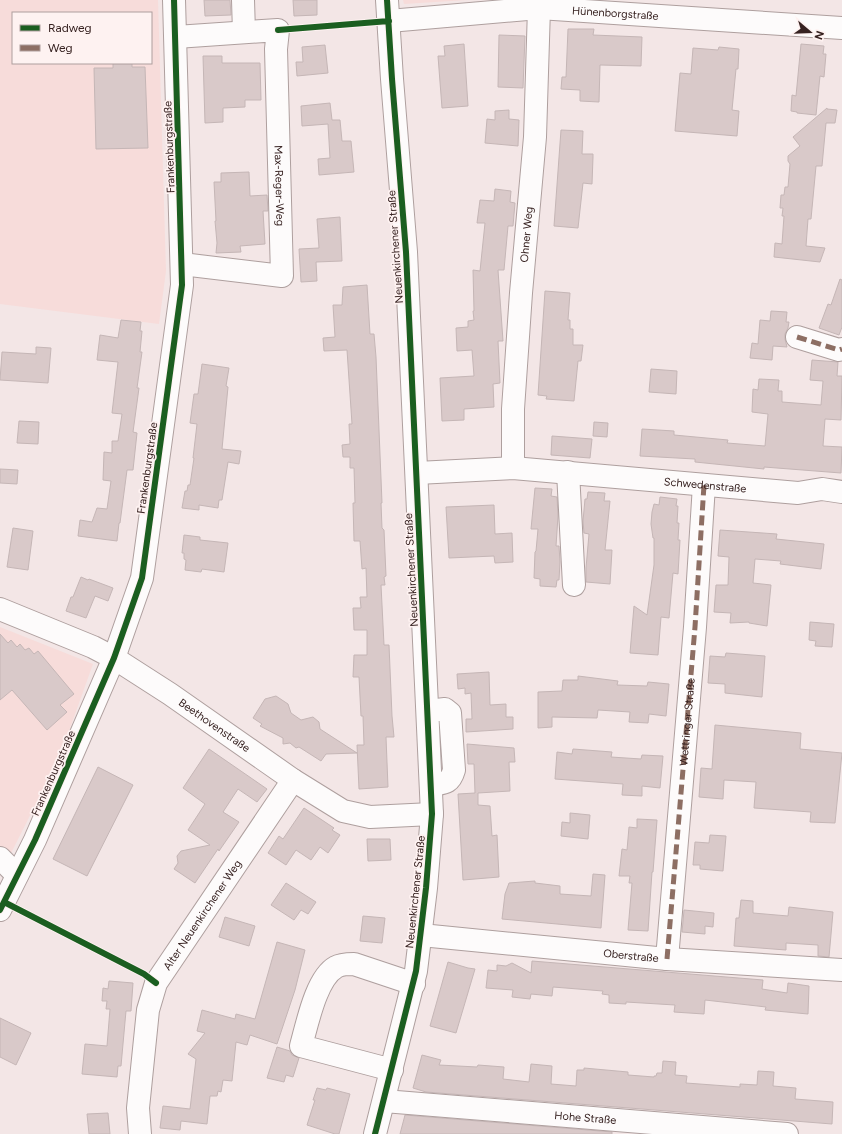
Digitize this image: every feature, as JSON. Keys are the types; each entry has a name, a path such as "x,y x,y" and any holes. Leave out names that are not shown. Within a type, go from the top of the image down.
{"street":[{"name":"Frankenburgstraße","path":"0,910 9,881 57,791 114,658 142,578 182,285 174,0"},
{"path":"243,0 244,32"},
{"name":"Hünenborgstraße","path":"388,11 539,8 842,28"},
{"name":"Ohner Weg","path":"513,468 513,409 521,293 535,137 539,8"},
{"name":"Neuenkirchener Straße","path":"375,1134 414,984 421,935 432,814 406,252 388,11"},
{"name":"Max-Reger-Weg","path":"176,37 278,30 276,49 282,276 182,264"},
{"path":"797,338 839,350 842,349"},
{"name":"Schwedenstraße","path":"417,473 513,468 798,493 822,489 842,492"},
{"path":"568,472 574,585"},
{"name":"Wettringer Straße","path":"667,959 695,627 704,485"},
{"name":"Beethovenstraße","path":"0,609 114,658 170,694 293,780 344,811 370,817 432,814"},
{"name":"Alter Neuenkirchener Weg","path":"140,1134 138,1108 148,1010 156,983 293,780"},
{"path":"0,858 9,881"},
{"name":"Oberstraße","path":"421,935 667,959 842,970"},
{"path":"392,1070 301,1046 318,988 326,976 336,967 345,964 354,964 414,984"},
{"name":"Hohe Straße","path":"384,1101 786,1134"}],"shaded area":[{"path":"0,0 158,0 166,271 159,324 0,304"},
{"path":"403,0 467,0 404,4"},
{"path":"0,627 93,664 60,756 0,875"}],"building":[{"path":"204,0 230,0 231,15 205,16"},
{"path":"293,0 317,0 317,15 294,16"},
{"path":"568,29 594,29 593,35 642,37 641,66 600,65 599,102 580,101 580,90 561,89 562,77 566,77"},
{"path":"499,35 525,36 523,88 498,87"},
{"path":"464,44 468,106 442,108 438,56 445,56 444,46"},
{"path":"801,44 824,46 823,54 826,54 824,77 820,76 816,115 791,111 792,95 796,96"},
{"path":"325,45 328,73 297,76 296,62 303,62 302,47"},
{"path":"719,47 739,49 738,69 736,69 732,110 739,111 737,136 675,131 680,73 691,74 693,48 718,50"},
{"path":"203,56 222,56 222,63 260,63 261,100 245,100 245,107 223,108 223,122 205,123"},
{"path":"113,64 132,64 132,67 145,67 148,148 96,149 94,68 113,68"},
{"path":"330,103 332,120 340,120 342,141 351,141 354,172 319,175 318,159 330,158 328,124 302,126 301,106"},
{"path":"827,108 837,110 835,123 826,123 822,166 816,166 811,219 808,219 806,246 825,248 820,262 774,257 775,243 782,244 784,216 782,216 783,208 780,208 781,195 784,195 785,187 788,187 790,164 788,161 788,156 800,146 793,137"},
{"path":"509,110 509,119 519,120 518,146 485,143 487,119 495,120 495,111"},
{"path":"561,130 583,131 582,154 593,154 592,184 583,183 578,228 554,226"},
{"path":"249,172 250,196 267,195 268,211 263,211 265,244 240,246 241,252 216,253 217,243 214,182 221,182 221,173"},
{"path":"495,189 511,191 510,202 515,203 513,226 508,226 504,270 498,270 503,341 498,341 500,383 493,384 494,407 464,409 464,420 442,421 440,378 474,376 472,350 457,351 456,328 468,327 468,321 474,320 473,270 480,271 485,223 477,223 480,200 494,201"},
{"path":"340,217 342,261 316,262 317,281 301,282 299,249 319,248 317,219"},
{"path":"840,279 842,280 842,327 839,335 819,328 828,304 831,305"},
{"path":"367,285 370,334 374,334 376,357 382,528 384,530 386,576 384,577 385,585 381,585 384,645 389,645 394,737 386,737 388,787 359,789 357,745 364,745 363,716 361,716 359,677 353,677 354,655 367,655 367,630 354,630 353,608 361,608 360,597 367,597 366,568 362,569 360,541 354,541 354,468 350,468 350,457 343,457 342,445 350,444 349,424 352,424 347,350 324,351 323,338 335,337 333,305 342,305 343,287"},
{"path":"545,291 570,293 568,320 570,320 570,329 573,329 573,345 583,345 581,361 578,361 574,401 546,399 547,396 538,395"},
{"path":"771,311 787,312 786,322 789,322 785,339 787,347 773,346 772,360 750,358 752,343 758,344 760,320 770,321"},
{"path":"121,320 141,322 140,331 142,331 140,352 142,352 133,432 137,433 133,470 127,470 117,541 78,536 80,520 92,522 97,508 107,509 111,481 103,480 104,452 112,453 112,441 118,441 122,414 112,413 118,362 97,360 100,335 118,338"},
{"path":"36,347 51,348 48,383 0,380 2,352 36,354"},
{"path":"812,360 838,362 837,376 842,376 841,420 825,419 823,446 842,447 841,473 764,467 764,469 695,462 695,459 640,456 642,429 674,431 674,435 728,440 727,443 765,446 768,414 752,412 753,389 758,390 759,379 779,380 778,391 782,391 782,402 821,405 823,381 810,380"},
{"path":"202,364 229,368 226,386 228,387 222,449 241,451 239,464 228,462 222,500 219,500 218,508 199,505 199,510 182,508 185,491 187,491 188,485 190,485 194,458 197,424 190,423 194,394 198,394"},
{"path":"651,369 677,371 676,394 649,392"},
{"path":"19,421 39,422 38,444 17,443"},
{"path":"594,422 608,423 607,437 593,436"},
{"path":"552,436 592,439 590,458 551,455"},
{"path":"0,469 18,470 17,484 0,483"},
{"path":"535,488 552,489 551,496 557,497 558,516 556,546 559,546 560,562 559,580 557,580 556,587 540,586 540,579 534,578 538,529 531,529"},
{"path":"588,492 605,493 604,501 610,501 605,550 612,550 610,584 586,582 589,534 584,533 583,521 585,499 587,499"},
{"path":"660,497 677,499 677,523 679,523 678,540 680,540 678,574 673,573 669,618 661,617 658,655 630,653 634,606 647,615 654,565 654,538 651,524 652,512 654,504 659,505"},
{"path":"494,505 495,534 512,533 513,562 495,563 494,556 449,558 446,507"},
{"path":"13,528 33,531 28,570 7,567"},
{"path":"720,530 777,534 776,539 824,544 821,569 780,564 781,561 755,559 753,583 771,585 767,626 749,622 730,623 731,613 714,612 716,585 728,585 729,557 718,556"},
{"path":"184,535 200,537 200,540 228,543 224,572 202,569 201,572 185,570 186,560 184,559 184,553 182,553"},
{"path":"81,577 113,588 108,601 95,596 86,618 66,611"},
{"path":"810,622 834,624 832,647 815,646 816,641 809,640"},
{"path":"0,634 8,643 11,640 17,647 20,644 25,650 29,648 34,654 38,651 74,694 60,705 67,712 47,730 12,690 0,700"},
{"path":"726,653 765,656 762,697 725,693 725,684 708,683 710,656 725,657"},
{"path":"489,672 490,705 506,704 506,717 513,717 513,729 466,732 466,719 472,719 471,693 465,694 465,688 458,689 457,674"},
{"path":"578,676 618,681 617,685 647,686 648,682 669,684 666,716 649,714 648,723 629,722 630,712 598,710 597,718 552,717 552,727 538,728 538,692 562,691 563,680 578,680"},
{"path":"276,696 288,704 291,713 301,720 313,717 319,722 320,729 357,753 326,754 321,761 299,747 296,748 290,743 283,744 283,738 260,726 262,724 253,718 265,699"},
{"path":"715,725 801,733 800,749 842,753 835,823 810,822 811,812 754,808 756,782 724,780 723,799 699,797 701,768 712,769"},
{"path":"467,744 514,748 515,762 509,762 510,791 478,793 478,805 490,806 492,836 497,835 499,877 463,880 458,794 475,793 474,764 468,764"},
{"path":"209,749 267,789 257,802 238,789 223,812 239,822 219,851 218,849 195,883 174,869 178,863 177,856 181,851 210,845 188,830 205,804 183,788"},
{"path":"573,749 612,752 611,757 641,759 642,755 663,756 660,788 642,786 642,796 622,795 623,784 555,779 557,752 572,754"},
{"path":"98,767 133,785 87,876 53,859"},
{"path":"304,808 334,828 332,830 340,835 328,853 320,847 311,860 296,850 286,865 268,853 279,836 283,839"},
{"path":"570,813 590,815 588,839 561,836 562,822 570,823"},
{"path":"637,819 657,820 648,931 628,930 632,883 629,883 630,876 619,876 622,849 627,850 629,827 637,828"},
{"path":"710,835 726,836 723,871 700,869 700,865 693,865 695,842 709,843"},
{"path":"367,839 390,839 391,860 368,861"},
{"path":"593,874 605,875 601,928 502,919 505,894 509,883 535,881 535,883 560,886 560,894 591,896"},
{"path":"286,883 316,902 308,914 301,910 294,920 271,905"},
{"path":"741,900 753,901 753,913 788,916 789,907 833,912 829,957 818,956 818,945 786,943 786,950 734,946 736,918 739,918"},
{"path":"684,910 714,913 713,927 705,926 705,934 682,932"},
{"path":"363,916 385,918 382,943 360,941"},
{"path":"225,917 255,926 249,946 219,937"},
{"path":"277,942 305,950 295,990 277,1044 250,1035 247,1045 236,1042 232,1081 223,1080 221,1092 218,1091 217,1096 210,1096 207,1124 181,1121 180,1130 160,1128 163,1106 190,1109 196,1059 188,1054 205,1033 197,1031 202,1010 235,1019 236,1014 255,1019"},
{"path":"532,961 763,980 762,989 787,993 788,983 809,986 808,1014 765,1010 766,1007 705,1000 704,1014 674,1012 675,1005 626,1002 626,1004 609,1003 609,995 602,994 603,991 553,987 552,996 531,994 530,999 512,997 513,990 486,988 488,970 497,971 497,965 506,966 512,963 531,973"},
{"path":"448,962 475,969 456,1033 430,1026"},
{"path":"109,981 133,983 131,1011 126,1011 121,1066 118,1066 117,1077 82,1074 85,1044 107,1046 110,1009 106,1009 107,1001 102,1001 103,988 108,989"},
{"path":"0,1018 31,1033 16,1065 0,1057"},
{"path":"277,1047 290,1051 292,1055 299,1058 293,1077 286,1075 284,1082 267,1078"},
{"path":"422,1055 441,1060 439,1065 504,1067 503,1079 529,1082 531,1064 552,1066 551,1084 576,1086 577,1070 584,1070 584,1068 628,1072 628,1075 654,1077 657,1073 662,1073 663,1061 676,1062 675,1075 687,1076 686,1083 740,1087 740,1084 757,1085 758,1071 774,1072 773,1086 796,1088 795,1099 833,1102 832,1124 426,1092 413,1088"},
{"path":"317,1088 326,1090 327,1088 350,1094 339,1134 307,1125 315,1100 313,1100"},
{"path":"108,1113 110,1134 89,1134 87,1114"},
{"path":"405,1115 612,1132 612,1134 400,1134"}],"marked path":[{"path":"797,337 839,350 842,349"},
{"path":"667,959 695,627 704,485"}],"cycle path":[{"path":"0,910 35,840 114,658 142,578 182,285 174,0"},
{"path":"375,1134 416,971 426,888 432,814 406,252 387,0"},
{"path":"278,30 389,21"},
{"path":"4,902 144,974 156,983"}]}
